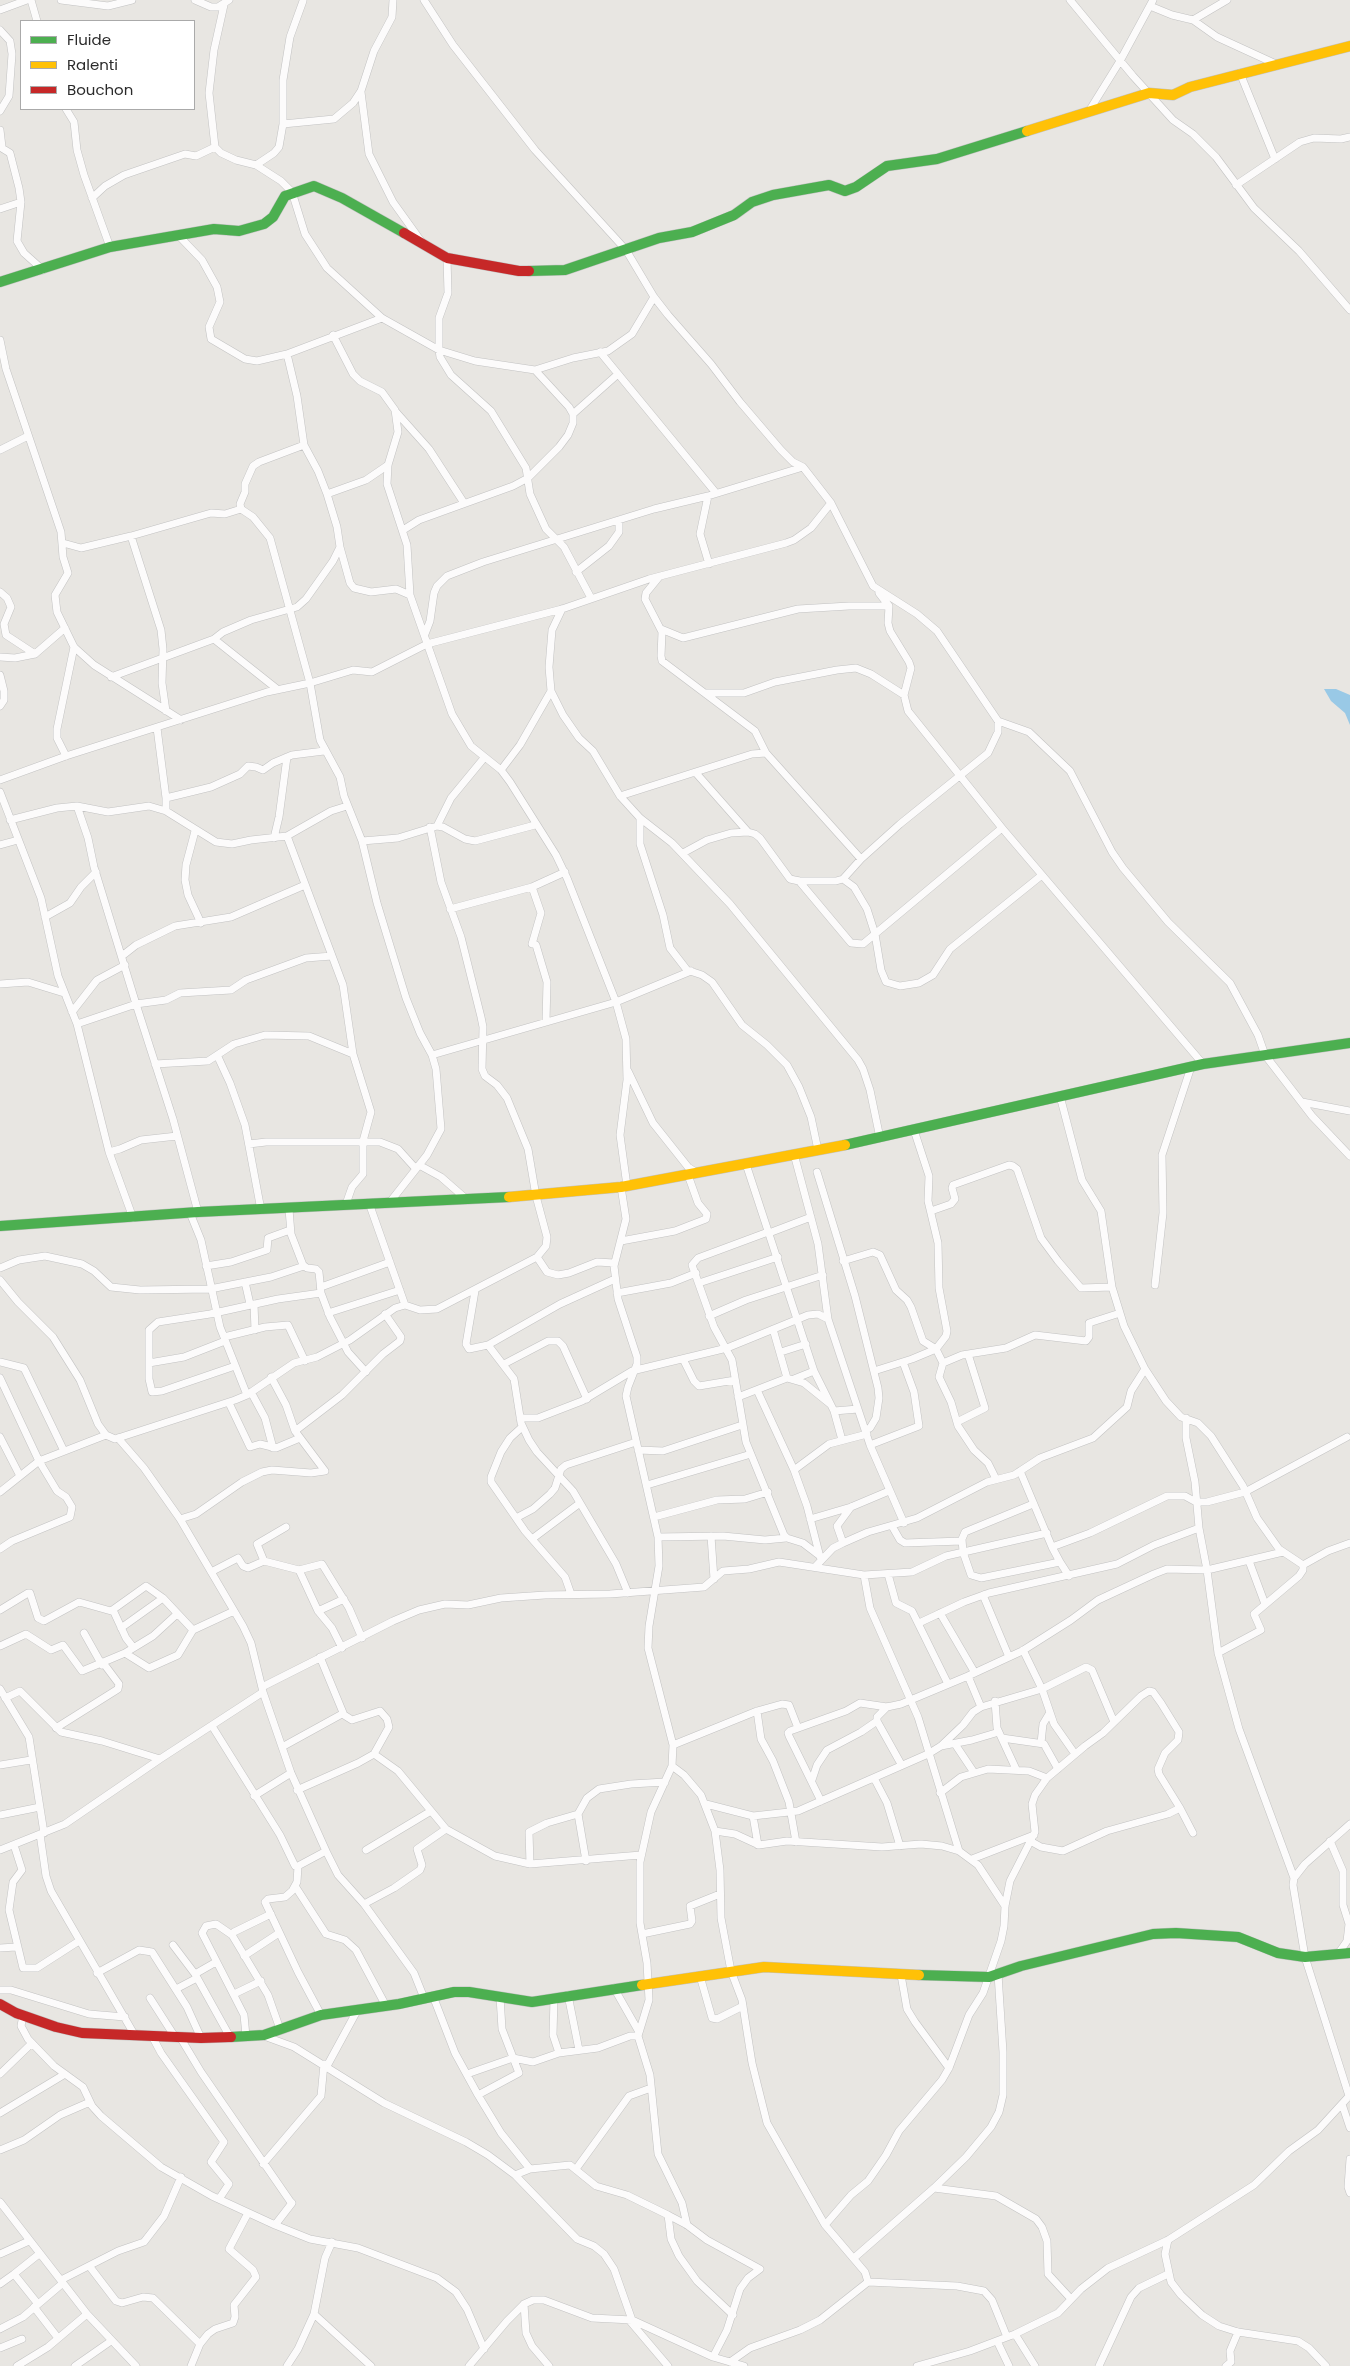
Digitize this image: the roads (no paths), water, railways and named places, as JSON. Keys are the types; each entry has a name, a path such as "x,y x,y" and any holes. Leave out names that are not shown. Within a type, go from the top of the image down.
{"street":[{"path":"0,10 26,0"},
{"path":"31,0 36,20"},
{"path":"61,0 92,2 108,6 132,0"},
{"path":"195,0 211,7 226,2"},
{"path":"256,165 274,153 279,147 283,124 283,80 290,37 303,0"},
{"path":"283,124 334,119 353,103 361,91 374,51 392,17 393,0"},
{"path":"424,0 453,45 535,150 626,250 654,297 781,450 793,462 803,467 831,503 873,586 889,606 888,623 890,631 911,668 904,695 908,711 959,777 1203,1064"},
{"path":"1070,0 1149,94 1173,120 1193,134 1216,157 1254,208 1299,251 1350,310"},
{"path":"1193,20 1227,0"},
{"path":"226,2 214,50 209,93 215,147 221,153 236,160 256,165 281,181 292,192 305,234 314,251 335,277 382,318 439,350 475,361 535,370 573,358 608,351 632,334 654,297"},
{"path":"1089,111 1120,61 1151,3 1172,15 1193,20 1217,37 1278,65"},
{"path":"0,30 10,41 12,54 9,96 0,111"},
{"path":"0,282 43,270 110,247 214,229 239,231 264,224 276,212 284,196 314,186 342,198 447,258 519,271 565,270 658,238 692,232 734,215 752,202 773,196 829,185 845,191 856,188 887,166 937,159 1149,94 1173,95 1190,87 1240,73 1350,46"},
{"path":"1240,73 1276,158"},
{"path":"361,91 369,154 392,202 424,245"},
{"path":"67,110 74,122 77,133 77,150 110,247"},
{"path":"0,130 1,147 10,153 21,202 17,241 24,253 43,270"},
{"path":"1236,185 1300,142 1314,138 1341,139 1350,137"},
{"path":"92,198 105,186 124,175 185,154 196,156 215,147"},
{"path":"0,209 21,202"},
{"path":"178,235 202,260 216,287 220,302 209,327 209,336 213,342 250,361 287,354 382,318"},
{"path":"447,258 448,293 439,318 440,357 451,374 491,411 526,468 528,486 546,529 564,548 590,598"},
{"path":"333,335 353,374 360,381 382,392 395,410 430,449 464,503"},
{"path":"0,340 3,370 61,532 63,543 62,557 68,573 57,590 55,604 74,647 111,677 181,720"},
{"path":"600,352 716,493"},
{"path":"287,354 297,396 304,445 318,471 326,494 337,527 340,547 350,583 354,588 372,592 389,588 410,595"},
{"path":"403,530 420,520 513,486 528,478 568,435 573,423 573,414 569,407 535,370"},
{"path":"573,414 618,374"},
{"path":"395,410 398,432 388,465 387,484 410,557 410,595 452,714 471,746 501,770 565,872 616,1002 626,1039 627,1068 620,1135 626,1219 614,1263 615,1279 617,1293 637,1357 635,1370 626,1394 658,1537 659,1566 649,1626 648,1648 673,1745 672,1766 651,1812 641,1855 639,1909 647,1963 648,2005 639,2034"},
{"path":"0,450 28,436"},
{"path":"241,509 245,484 253,466 304,445"},
{"path":"326,494 366,480 388,465"},
{"path":"425,634 430,621 434,593 437,586 447,576 483,562 619,520 708,496 803,467"},
{"path":"708,496 700,534 709,564"},
{"path":"0,780 66,756 276,689 310,683 353,670 366,672 377,670 427,644 562,609 590,598 659,577 794,540 811,528 831,503"},
{"path":"63,543 81,548 211,513 225,514 241,509"},
{"path":"241,509 253,517 270,538 310,683 318,731 324,750 340,777 347,806 362,841 377,902 406,998 420,1033 432,1055 442,1126 437,1138 418,1167 390,1202"},
{"path":"576,572 609,546 619,532 619,520"},
{"path":"131,536 161,630 162,684 166,711"},
{"path":"111,677 132,671 162,656 214,639 223,632 251,620 297,607 306,599 333,561 340,547"},
{"path":"659,577 646,593 645,599 661,629 662,661 756,731 766,753 861,859"},
{"path":"683,853 707,840 731,833 748,832 760,838 790,879 799,881 836,881 843,879 861,859 900,824 988,753 998,732 998,721 937,631 917,614 873,586"},
{"path":"0,592 7,598 11,607 4,624 6,636 35,654"},
{"path":"661,629 683,638 704,634 752,619 798,609 889,606"},
{"path":"562,609 552,630 549,667 551,691 562,715 579,738 593,751 620,796 640,818 683,853 760,940 858,1060 870,1090 880,1138"},
{"path":"0,657 15,658 35,654 65,628"},
{"path":"214,639 276,689"},
{"path":"66,756 57,738 57,729 74,647"},
{"path":"704,693 744,692 775,682 856,668 871,674 904,695"},
{"path":"0,675 4,700 0,706"},
{"path":"501,770 520,745 551,691"},
{"path":"998,721 1030,732 1070,771 1112,852 1168,922 1234,988 1266,1055 1318,1123 1350,1156"},
{"path":"157,728 166,811"},
{"path":"166,798 211,788 240,774 248,766 256,766 263,770 287,757 324,750"},
{"path":"620,796 752,754 766,753"},
{"path":"274,838 279,817 287,757"},
{"path":"118,1438 157,1423 229,1403 248,1394 294,1363 306,1360 344,1343 395,1308 405,1305 420,1310 430,1310 475,1291 537,1258 546,1246 547,1237 536,1196 530,1154 524,1136 507,1098 497,1085 485,1076 482,1070 482,1017 461,937 439,873 434,826 451,798 484,758"},
{"path":"696,773 748,832"},
{"path":"0,792 41,898 55,963 64,993 77,1024 108,1152 134,1218"},
{"path":"10,820 57,808 77,806 108,812 149,806 166,811 196,831 222,844 232,844 287,836 331,811 347,806"},
{"path":"77,806 177,1136 216,1313 224,1339 248,1394 265,1418 273,1448"},
{"path":"640,818 640,844 663,915 667,940 682,965 712,982 742,1025 767,1045 787,1065 799,1087 811,1117 818,1150"},
{"path":"362,841 398,838 434,826 443,827 465,839 475,841 535,824"},
{"path":"799,881 851,943 863,944 1002,828"},
{"path":"196,831 186,865 185,880 188,895 201,923"},
{"path":"287,836 332,956 347,1002 353,1054 371,1112 363,1141 363,1174 352,1187 346,1204"},
{"path":"0,844 18,840"},
{"path":"46,917 70,903 81,887 96,872"},
{"path":"450,909 532,887 565,872"},
{"path":"843,879 860,894 875,934 881,970 886,982 900,986 919,983 933,975 950,949 1042,875"},
{"path":"122,956 136,945 168,928 231,917 305,885"},
{"path":"532,887 541,913 534,945 548,982 546,1021"},
{"path":"77,1024 136,1004 166,1000 180,993 231,990 246,980 306,958 332,956"},
{"path":"72,1012 97,980 125,965"},
{"path":"432,1055 616,1002 691,971"},
{"path":"0,984 28,982 64,993"},
{"path":"155,1064 208,1061 218,1057 223,1050 234,1044 265,1035 309,1036 353,1054"},
{"path":"0,1226 55,1220 134,1218 194,1212 536,1196 624,1187 880,1138 1203,1064 1350,1043"},
{"path":"218,1057 241,1112 261,1210"},
{"path":"1155,1285 1163,1213 1162,1155 1191,1067"},
{"path":"621,1241 675,1231 706,1219 707,1214 698,1203 692,1174 653,1123 627,1068"},
{"path":"1060,1096 1082,1180 1101,1211 1112,1287 1124,1326 1145,1369 1166,1401 1181,1417 1198,1422 1211,1436 1227,1458 1257,1518 1270,1538 1283,1552 1303,1565"},
{"path":"1302,1102 1350,1111"},
{"path":"874,1371 904,1362 936,1349 947,1331 940,1288 939,1249 928,1194 929,1176 914,1130"},
{"path":"108,1152 141,1140 177,1136"},
{"path":"249,1144 380,1142 395,1147 418,1167 441,1177 465,1198"},
{"path":"794,1154 812,1217 828,1319 870,1445 904,1523"},
{"path":"746,1164 814,1371 832,1408 842,1440"},
{"path":"930,1211 951,1204 954,1199 952,1188 954,1185 1009,1165 1014,1166 1017,1169 1041,1238 1058,1261 1081,1288 1112,1287"},
{"path":"794,1470 824,1447 866,1432 877,1414 879,1393 855,1296 817,1172"},
{"path":"369,1203 405,1305"},
{"path":"289,1208 290,1230 304,1266"},
{"path":"786,1538 768,1492 750,1454 742,1425 732,1360 709,1316 692,1264 696,1259 812,1217"},
{"path":"206,1266 231,1262 267,1250 268,1238 290,1230"},
{"path":"843,1261 873,1252 879,1253 896,1290 911,1307 922,1341 936,1349 943,1363 939,1377 951,1402 957,1422 974,1450 988,1463 996,1479"},
{"path":"0,1268 19,1260 46,1256 82,1264 94,1271 111,1287 121,1290 210,1289 271,1277 304,1266 318,1270 321,1290 328,1313 354,1359 366,1372"},
{"path":"699,1283 778,1257"},
{"path":"537,1258 547,1272 558,1275 569,1273 597,1262 614,1263"},
{"path":"235,1366 155,1393 151,1390 148,1334 154,1323 216,1313 321,1290 390,1262"},
{"path":"617,1293 670,1283 696,1273"},
{"path":"709,1316 746,1300 788,1288 822,1275"},
{"path":"475,1291 466,1345 469,1349 488,1345 560,1304 615,1279"},
{"path":"0,1280 18,1302 46,1329 59,1346 80,1380 94,1416 106,1435"},
{"path":"245,1282 252,1304 255,1330"},
{"path":"328,1313 400,1290"},
{"path":"943,1363 968,1354 1006,1348 1036,1335 1086,1341 1089,1337 1089,1323 1120,1313"},
{"path":"295,1431 342,1395 383,1354 401,1340 385,1314"},
{"path":"520,1418 538,1418 587,1399 608,1384 635,1370 727,1348 814,1314 828,1319"},
{"path":"148,1362 184,1357 224,1339 255,1330 288,1324 306,1360"},
{"path":"773,1329 790,1379"},
{"path":"504,1364 548,1341 558,1341 563,1346 587,1399"},
{"path":"781,1352 806,1344"},
{"path":"488,1345 515,1381 522,1427 537,1452 560,1476 580,1503 616,1564 628,1593"},
{"path":"957,1422 985,1408 968,1354"},
{"path":"684,1359 694,1381 699,1386 735,1380"},
{"path":"0,1362 24,1368 64,1451"},
{"path":"870,1445 919,1426 915,1396 904,1362"},
{"path":"815,1567 820,1558 843,1542 868,1532 904,1523 996,1479 1020,1471 1040,1458 1077,1446 1098,1434 1127,1407 1131,1391 1145,1369"},
{"path":"738,1397 814,1371"},
{"path":"180,1519 196,1514 242,1482 268,1470 324,1472 324,1468 295,1431 286,1405 271,1377"},
{"path":"0,1378 39,1461 72,1507 70,1517 12,1541 0,1548"},
{"path":"790,1379 807,1385 832,1408 858,1409"},
{"path":"757,1390 794,1470 820,1558"},
{"path":"229,1403 250,1447 260,1444 273,1448 300,1438"},
{"path":"917,2366 931,2364 997,2341 1058,2313 1081,2288 1108,2268 1168,2240 1254,2185 1288,2151 1318,2130 1349,2095 1305,1957 1293,1885 1294,1878 1239,1729 1218,1653 1207,1570 1199,1528 1195,1482 1186,1438 1186,1418"},
{"path":"638,1450 663,1451 742,1425"},
{"path":"522,1427 510,1438 501,1452 490,1479 505,1505 532,1540 565,1576 571,1594"},
{"path":"0,1492 39,1461 106,1435 118,1438 144,1468 180,1519 251,1643 263,1690 291,1774 338,1875 364,1904 414,1973 429,1997 478,2095 501,2133 530,2169"},
{"path":"0,1436 20,1476"},
{"path":"1052,1547 1090,1533 1167,1496 1185,1496 1196,1502 1207,1502 1245,1492 1347,1437"},
{"path":"516,1518 533,1509 550,1494 555,1488 562,1468 572,1462 636,1442"},
{"path":"647,1485 750,1454"},
{"path":"1020,1471 1052,1547 1068,1576"},
{"path":"654,1517 717,1500 744,1499 768,1492"},
{"path":"810,1519 851,1507 889,1492"},
{"path":"532,1540 580,1503"},
{"path":"1034,1504 967,1530 962,1542 963,1552 971,1575 978,1578 1060,1562"},
{"path":"843,1542 837,1526 851,1507"},
{"path":"892,1526 900,1540 905,1543 962,1542"},
{"path":"264,1561 257,1544 286,1527"},
{"path":"919,1623 983,1595 1068,1576 1083,1570 1117,1564 1154,1545 1199,1528"},
{"path":"0,1850 78,1816 160,1758 212,1726 263,1690 320,1657 342,1648 393,1621 431,1607 451,1603 468,1605 501,1598 628,1593 704,1587 725,1570 749,1569 779,1562 864,1575 913,1572 936,1559 1047,1533"},
{"path":"658,1537 711,1536 765,1540 786,1538 803,1543 820,1558"},
{"path":"711,1536 714,1579"},
{"path":"1303,1565 1328,1551 1350,1543"},
{"path":"821,1802 812,1780 788,1734 798,1728 846,1711 860,1703 887,1706 910,1701 975,1673 1023,1650 1098,1600 1154,1574 1168,1569 1207,1570 1283,1552"},
{"path":"211,1572 238,1558 243,1566 248,1568 264,1561 299,1570 322,1564 344,1599 362,1638"},
{"path":"1249,1561 1265,1604"},
{"path":"1218,1653 1261,1630 1261,1626 1254,1614 1299,1576 1303,1570 1303,1565"},
{"path":"299,1570 318,1611 332,1628 342,1648"},
{"path":"888,1574 896,1603 912,1610 948,1684"},
{"path":"864,1575 870,1608 924,1736 959,1851"},
{"path":"0,1610 28,1593 38,1618 44,1622 79,1602 113,1610 146,1586 150,1587 162,1598 193,1630"},
{"path":"983,1595 993,1614 1000,1638 1009,1657"},
{"path":"121,1628 162,1598"},
{"path":"318,1611 344,1599"},
{"path":"113,1610 121,1628 133,1647"},
{"path":"125,1653 149,1668 178,1654 193,1630 234,1611"},
{"path":"940,1613 975,1673"},
{"path":"0,1646 26,1634 51,1650 63,1644 82,1671 103,1664 125,1653 153,1636 177,1614"},
{"path":"56,1728 118,1689 119,1684 103,1664 84,1633"},
{"path":"1023,1650 1042,1689 1054,1724 1076,1754"},
{"path":"298,1790 374,1754 389,1727 384,1714 377,1711 352,1720 342,1714 320,1657"},
{"path":"706,1804 753,1816 791,1813 821,1802 901,1764 928,1754 941,1746 963,1725 973,1712 981,1707 995,1701 1042,1689 1089,1667 1114,1722"},
{"path":"968,1676 981,1707"},
{"path":"0,1689 4,1702 29,1737 31,1760 40,1807 46,1876 51,1891 134,2034"},
{"path":"4,1702 21,1692 56,1728 68,1734 102,1740 160,1758"},
{"path":"854,2258 934,2188 966,2157 991,2127 999,2112 1003,2095 1003,2052 994,1975 1004,1926 1005,1906 1010,1882 1033,1838 1035,1823 1032,1802 1047,1778 1103,1733 1141,1696 1153,1692 1179,1732 1178,1740 1165,1753 1158,1769 1159,1774 1193,1833"},
{"path":"995,1701 1000,1735 1016,1769"},
{"path":"673,1745 757,1712 787,1704 798,1728"},
{"path":"887,1706 877,1717 877,1721 901,1764"},
{"path":"757,1712 759,1734 781,1781 791,1813 796,1842"},
{"path":"282,1747 342,1714"},
{"path":"1041,1743 1043,1724 1049,1714"},
{"path":"812,1780 817,1764 827,1750 877,1721"},
{"path":"212,1726 280,1835 295,1866 298,1866"},
{"path":"941,1746 1000,1735 1041,1743 1046,1746 1058,1769"},
{"path":"955,1744 973,1772"},
{"path":"374,1754 398,1771 446,1829 495,1856 530,1864 586,1861 641,1855"},
{"path":"0,1765 31,1760"},
{"path":"672,1766 695,1786 706,1804 715,1830 720,1863 721,1918 731,1970 743,2006 752,2063 767,2123 825,2225 865,2272 868,2282"},
{"path":"940,1793 956,1780 973,1772 995,1768 1028,1771 1047,1778"},
{"path":"254,1796 291,1774"},
{"path":"874,1778 887,1803 900,1846"},
{"path":"586,1861 578,1814 587,1798 599,1789 665,1782"},
{"path":"0,1816 40,1807"},
{"path":"1033,1838 1041,1847 1063,1851 1107,1831 1168,1814 1180,1808"},
{"path":"366,1850 431,1811"},
{"path":"530,1864 529,1832 547,1823 578,1814"},
{"path":"753,1816 758,1845"},
{"path":"1294,1878 1330,1841 1350,1824"},
{"path":"364,1904 394,1888 420,1870 422,1865 417,1850 446,1829"},
{"path":"715,1830 735,1834 758,1845 796,1842 882,1847 942,1846 959,1851 980,1867 1005,1906"},
{"path":"972,1860 1033,1838"},
{"path":"1330,1841 1343,1871 1343,1905 1349,1924 1347,1940 1338,1954"},
{"path":"14,1844 22,1867 13,1882 8,1910 16,1947 23,1968 34,1969 79,1941"},
{"path":"298,1866 326,1852"},
{"path":"298,1866 299,1874 295,1886 285,1897 268,1898 265,1902 321,2015"},
{"path":"295,1886 326,1934 345,1940 356,1950 386,2006"},
{"path":"642,1934 690,1924 692,1921 690,1906 720,1894"},
{"path":"232,1935 234,1932 270,1914"},
{"path":"246,2036 244,2015 202,1933 206,1926 216,1924 232,1935 261,1980 275,2011 280,2029"},
{"path":"244,1956 279,1933"},
{"path":"0,2004 23,2016 82,2033 230,2038 264,2035 321,2015 386,2006 461,1991 532,2002 731,1970 764,1967 901,1974 994,1975 1124,1940 1176,1933 1238,1937 1278,1953 1305,1957 1350,1953"},
{"path":"173,1945 196,1976 230,2038"},
{"path":"0,1948 16,1947"},
{"path":"97,1973 143,1949 154,1953 187,2007 201,2038"},
{"path":"176,1989 216,1962"},
{"path":"901,1974 907,2009 949,2068"},
{"path":"825,2225 851,2195 868,2181 886,2155 899,2131 942,2080 949,2068 970,2016 994,1975"},
{"path":"700,1976 714,2019 743,2006"},
{"path":"234,1994 261,1980"},
{"path":"614,1988 639,2034 651,2088 658,2154 682,2204 687,2225"},
{"path":"0,1990 11,1990 75,2011 125,2017"},
{"path":"568,1995 579,2050"},
{"path":"478,2095 518,2074 502,2027 500,1997"},
{"path":"150,1998 263,2164 292,2203 275,2225"},
{"path":"554,1998 553,2035 559,2053"},
{"path":"263,2164 321,2096 325,2065 358,2009"},
{"path":"23,2016 21,2026 32,2043 65,2074 83,2087 90,2102 101,2116 161,2167 219,2199 275,2225 310,2239 332,2242 391,2260 437,2278 456,2292 467,2308 484,2349"},
{"path":"467,2074 513,2058 533,2062 559,2053 598,2048 639,2034"},
{"path":"264,2035 294,2047 384,2103 466,2142 515,2175 577,2239 594,2246 604,2254 614,2269 630,2320 668,2366"},
{"path":"152,2036 161,2053 224,2142 211,2162 229,2184 219,2199"},
{"path":"0,2074 32,2043"},
{"path":"0,2113 65,2074"},
{"path":"576,2169 629,2096 651,2088"},
{"path":"0,2150 24,2140 60,2115 90,2102"},
{"path":"1342,2104 1350,2128"},
{"path":"1350,2159 1348,2187 1350,2193"},
{"path":"515,2175 530,2169 563,2165 576,2169 596,2186 627,2196 668,2215 760,2270 748,2278 740,2288 733,2315 713,2358"},
{"path":"0,2328 23,2317 62,2281 118,2251 144,2242 164,2216 181,2177"},
{"path":"934,2188 996,2196 1036,2220 1042,2227 1047,2241 1048,2274 1071,2299"},
{"path":"1,2205 87,2314 136,2366"},
{"path":"191,2366 200,2344 210,2332 233,2323 235,2319 234,2305 256,2277 255,2273 229,2249 248,2213"},
{"path":"668,2215 671,2239 679,2256 697,2281 733,2315"},
{"path":"0,2254 29,2240"},
{"path":"1168,2240 1165,2254 1168,2274 1180,2295 1202,2315 1219,2326 1238,2332 1298,2341 1309,2348 1326,2366"},
{"path":"287,2366 298,2349 314,2314 325,2258 332,2242"},
{"path":"0,2284 39,2254"},
{"path":"90,2267 116,2301 122,2303 144,2297 153,2298 200,2344"},
{"path":"14,2274 58,2338"},
{"path":"1099,2366 1131,2297 1139,2288 1168,2274"},
{"path":"730,2362 750,2348 800,2330 820,2320 868,2282 957,2286 984,2291 992,2300 1007,2337"},
{"path":"469,2366 524,2304 533,2300 544,2300 592,2318 630,2320 713,2358 744,2366"},
{"path":"524,2304 526,2333 532,2346 549,2366"},
{"path":"17,2366 48,2347 87,2314"},
{"path":"314,2314 371,2366"},
{"path":"1226,2366 1232,2362 1230,2351 1238,2332"},
{"path":"1015,2334 1035,2366"},
{"path":"0,2348 22,2339"},
{"path":"75,2366 111,2341"},
{"path":"997,2341 1009,2366"}],"water":[{"path":"1324,689 1336,689 1350,695 1350,725 1345,713 1331,701"}]}
